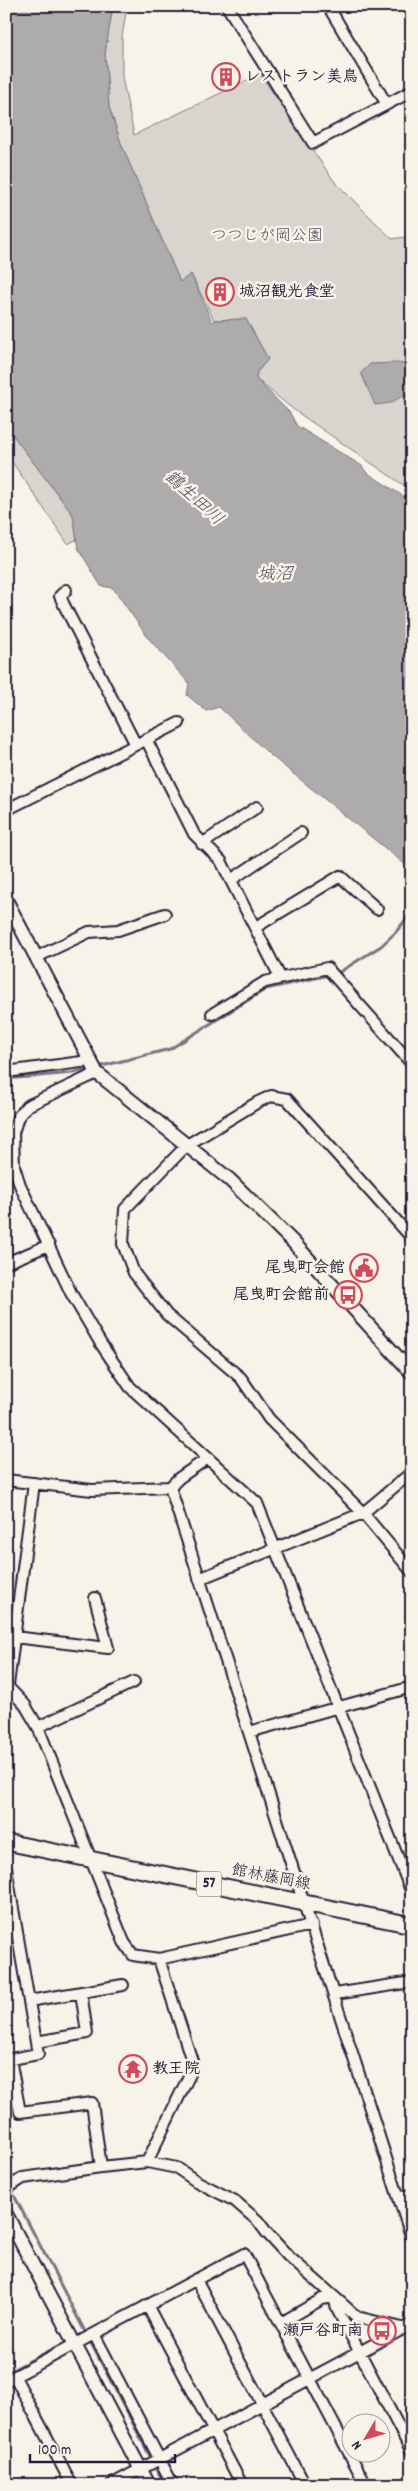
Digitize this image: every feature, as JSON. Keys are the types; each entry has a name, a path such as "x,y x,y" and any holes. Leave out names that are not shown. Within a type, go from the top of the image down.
{"main road":[{"name":"館林藤岡線","path":"6,1842 412,1924"}],"street":[{"path":"227,6 312,143 412,91"},
{"path":"328,6 386,103"},
{"path":"66,590 60,596 64,605 136,743"},
{"path":"6,810 179,723"},
{"path":"146,739 194,834 220,861 231,880 280,977"},
{"path":"202,844 257,807"},
{"path":"231,880 301,833"},
{"path":"256,927 340,876 377,909"},
{"path":"6,900 37,957 88,1062 96,1073 230,1180 293,1242 412,1373"},
{"path":"37,957 89,932 118,930 165,914"},
{"path":"212,1014 254,987 280,977 324,968 334,974 412,1064"},
{"path":"6,1072 88,1062"},
{"path":"96,1073 27,1106 18,1117 13,1134 14,1166 20,1186 71,1293 101,1344 130,1387 257,1503 412,1893"},
{"path":"412,1238 287,1099 271,1096 187,1145 126,1209 122,1236 129,1263 150,1295 167,1314 241,1378 269,1419 363,1513 412,1572"},
{"path":"6,1263 49,1244"},
{"path":"6,1480 92,1490 170,1487 179,1478 208,1458"},
{"path":"199,1579 363,1513 412,1472"},
{"path":"34,1483 7,1685 25,1705 38,1727 126,1946 133,1955 159,1959 312,1925"},
{"path":"170,1487 335,1994 412,2239"},
{"path":"14,1637 108,1648 95,1598"},
{"path":"38,1727 134,1682"},
{"path":"249,1732 412,1687"},
{"path":"6,1868 38,2054 8,2060 20,2112 92,2103 101,2167"},
{"path":"147,2162 190,2074 192,2061 159,1959"},
{"path":"335,1994 412,1982"},
{"path":"28,2001 123,1985"},
{"path":"36,2042 87,2033 80,1992"},
{"path":"6,2189 23,2178 101,2167 147,2162 177,2168 196,2181 235,2201 258,2221 267,2234 288,2256 356,2317 407,2326"},
{"path":"399,2198 412,2194"},
{"path":"6,2214 149,2485"},
{"path":"72,2485 11,2379 244,2254 366,2485"},
{"path":"196,2279 305,2485"},
{"path":"281,2323 322,2299 334,2297"},
{"path":"334,2297 337,2309 412,2452"},
{"path":"148,2305 242,2485"},
{"path":"111,2485 407,2326"},
{"path":"94,2334 173,2485"}],"green space":[{"name":"つつじが岡公園","path":"113,6 127,6 122,37 122,77 134,135 260,74 334,181 392,239 412,236 412,491 294,410 256,379 257,372 268,359 246,319 214,320 191,274 180,282 122,146 109,107 105,53"},
{"path":"6,426 73,515 77,539 68,544 6,453"}],"water":[{"name":"城沼","path":"6,6 113,6 105,53 109,107 122,146 180,282 191,274 212,322 214,320 246,319 268,359 257,372 256,379 290,413 297,426 362,466 366,472 412,502 412,870 269,754 219,707 206,711 187,695 189,683 149,639 113,588 101,586 78,548 73,515 6,426"},
{"path":"396,363 412,365 412,397 402,396 391,403 375,405 361,373 370,364"}],"waterway":[{"path":"98,1067 170,1049 266,989 338,973 381,946 395,933 412,912"},
{"path":"6,1079 72,1073 90,1069"},
{"path":"6,2180 165,2485"},
{"path":"6,2373 70,2340"}],"place":[{"name":"レストラン美鳥","path":"226,77"},
{"name":"城沼観光食堂","path":"220,292"},
{"name":"尾曳町会館","path":"364,1268"},
{"name":"尾曳町会館前","path":"348,1295"},
{"name":"教王院","path":"133,2069"},
{"name":"瀬戸谷町南","path":"382,2331"}],"water label":[{"name":"鶴生田川","path":"193,499"}]}
